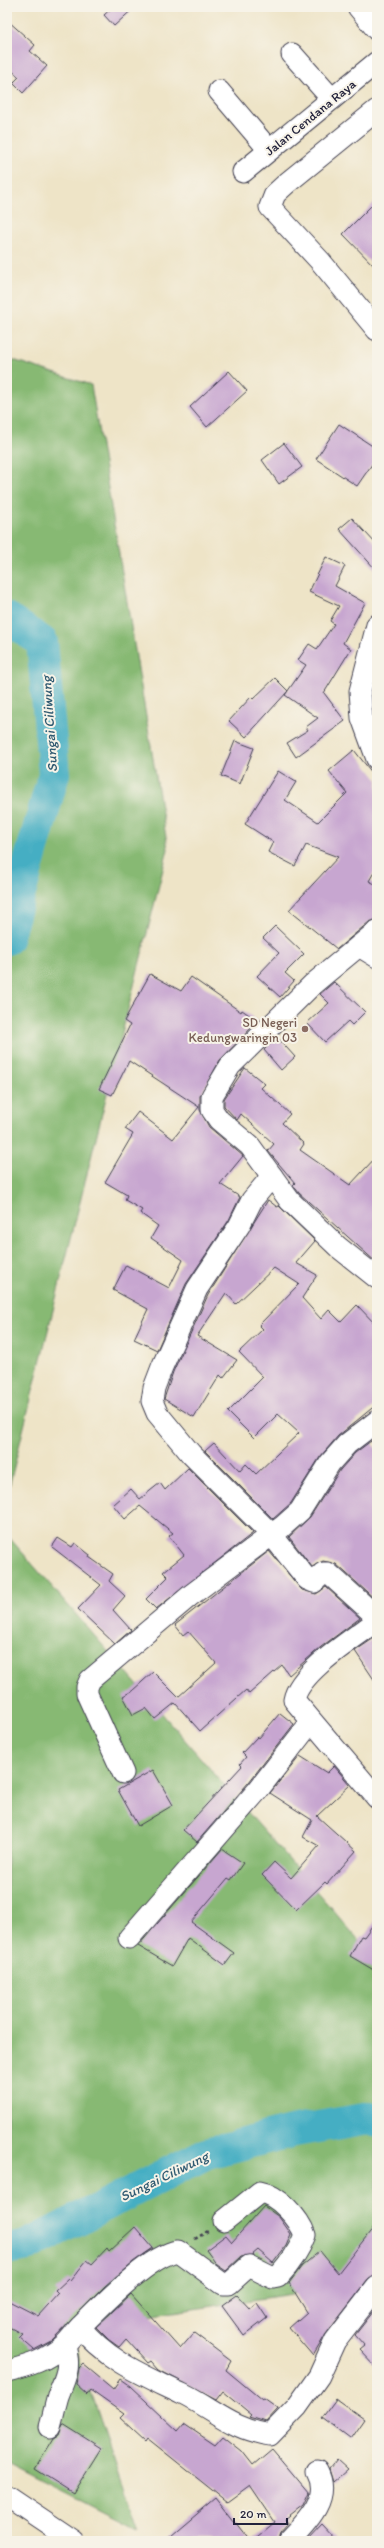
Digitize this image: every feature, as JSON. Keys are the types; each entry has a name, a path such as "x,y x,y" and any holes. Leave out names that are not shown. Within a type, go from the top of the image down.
{"street":[{"path":"358,7 377,30"},
{"path":"292,54 332,99"},
{"name":"Jalan Cendana Raya","path":"243,172 377,62"},
{"path":"219,91 269,150"},
{"path":"377,110 287,183 275,194 270,208 322,262 377,330"},
{"path":"377,625 360,691 362,718 377,759"},
{"path":"377,931 313,984 249,1046 230,1066 212,1096 212,1110 219,1120 250,1146 290,1201 338,1247 377,1278"},
{"path":"359,946 377,957"},
{"path":"272,1176 252,1200 239,1226 197,1289 162,1367 154,1388 152,1401 157,1413 191,1454 271,1534 285,1554 311,1582 314,1582 324,1572 328,1573 377,1617"},
{"path":"123,1773 87,1694 87,1687 90,1680 190,1594 300,1511 330,1462 347,1444 377,1421"},
{"path":"377,1621 331,1656 306,1678 296,1690 294,1700 310,1722 377,1798"},
{"path":"129,1938 258,1790 310,1722"},
{"path":"7,2371 37,2363 65,2345 80,2327 134,2277 162,2255 178,2251 192,2260 215,2281 228,2284 249,2266 273,2278 278,2277 301,2246 305,2236 292,2214 271,2194 260,2192 224,2221"},
{"path":"80,2327 95,2345 151,2380 183,2394 235,2427 270,2435 297,2407 319,2376 335,2341 377,2287"},
{"path":"50,2427 58,2396 67,2375 69,2366 65,2345"},
{"path":"289,2541 317,2506 322,2494 322,2480 317,2471"},
{"path":"7,2496 74,2541"}],"path":[{"path":"178,2251 224,2221"}],"green space":[{"path":"7,358 91,385 168,849 7,1495"},
{"path":"7,1535 377,1961 377,2281 69,2328 138,2530 7,2463"}],"building":[{"path":"113,7 135,7 114,26 104,15"},
{"path":"7,20 35,45 30,51 47,66 23,93 13,83 19,77 7,66"},
{"path":"377,200 377,269 343,234"},
{"path":"229,371 247,391 207,427 190,407"},
{"path":"339,424 377,449 377,457 357,486 316,459"},
{"path":"284,443 302,467 279,484 262,460"},
{"path":"352,518 377,545 377,571 339,529"},
{"path":"326,557 345,566 335,586 365,603 343,643 351,649 324,693 345,721 296,757 287,743 308,730 306,727 318,718 285,695 306,665 298,660 309,644 317,649 334,624 330,621 339,606 309,592"},
{"path":"275,678 288,691 246,737 229,721 251,697 253,699"},
{"path":"235,741 254,748 240,784 221,776"},
{"path":"354,750 377,779 377,867 369,881 377,885 377,919 369,922 337,949 289,910 338,857 306,845 295,866 268,852 273,842 245,824 278,771 296,782 285,800 318,822 347,793 329,771"},
{"path":"275,926 304,954 285,973 294,981 280,997 257,976 279,953 263,938"},
{"path":"150,974 181,991 191,977 241,1012 242,1010 258,1021 220,1060 200,1096 200,1110 209,1127 243,1156 220,1184 240,1197 229,1220 186,1284 157,1350 134,1339 148,1309 113,1290 126,1265 169,1288 183,1260 151,1238 158,1226 140,1213 142,1210 125,1200 127,1195 105,1182 133,1134 125,1129 138,1112 173,1139 199,1107 129,1061 112,1095 99,1089 130,1025 124,1021"},
{"path":"334,982 365,1012 352,1025 348,1021 325,1042 307,1023 329,1003 320,994"},
{"path":"277,1037 295,1057 281,1070 264,1050"},
{"path":"245,1068 265,1084 261,1088 290,1114 282,1123 304,1144 300,1150 350,1185 377,1156 377,1263 299,1193 293,1185 295,1183 268,1151 274,1144 241,1114 237,1120 224,1106 224,1099"},
{"path":"268,1200 277,1207 279,1206 315,1241 296,1263 317,1275 302,1298 321,1319 329,1310 341,1322 357,1305 377,1326 377,1404 338,1436 320,1457 291,1503 273,1519 205,1451 214,1443 240,1471 246,1464 256,1474 299,1433 278,1414 254,1438 228,1412 263,1377 239,1352 263,1329 259,1325 299,1284 274,1268 236,1304 226,1293 197,1336 237,1360 223,1378 220,1375 194,1417 164,1399 173,1372 208,1295"},
{"path":"371,1441 377,1449 377,1601 336,1564 323,1561 312,1567 289,1537 310,1517 340,1470 355,1453"},
{"path":"188,1468 253,1533 156,1609 146,1599 168,1577 163,1572 184,1555 169,1536 173,1533 140,1506 125,1519 113,1505 131,1489 140,1499 160,1483 165,1490"},
{"path":"58,1538 72,1547 75,1543 90,1555 89,1557 113,1574 109,1581 125,1596 113,1610 131,1630 115,1644 78,1609 101,1585 52,1547"},
{"path":"269,1551 302,1590 316,1594 326,1587 360,1618 321,1647 289,1675 282,1665 249,1694 246,1690 200,1731 175,1703 155,1719 146,1708 133,1715 123,1696 132,1691 153,1672 178,1697 216,1663 188,1631 183,1635 175,1625"},
{"path":"377,1636 377,1684 355,1651"},
{"path":"280,1713 294,1724 249,1782 197,1842 183,1830 242,1766 240,1764 246,1757 242,1753 257,1737 259,1738"},
{"path":"300,1756 327,1773 334,1766 350,1785 317,1816 356,1851 327,1884 325,1882 296,1910 262,1875 274,1862 291,1878 319,1846 303,1837 312,1820 270,1793"},
{"path":"153,1770 173,1805 138,1826 118,1790"},
{"path":"222,1849 243,1863 231,1880 228,1878 191,1922 234,1953 225,1965 188,1938 172,1966 138,1946"},
{"path":"377,1919 377,1972 350,1956 361,1936 364,1937"},
{"path":"264,2206 279,2217 291,2234 286,2246 273,2263 258,2250 252,2255 241,2257 226,2271 217,2265 206,2250 226,2235 232,2242"},
{"path":"377,2223 377,2275 368,2280 326,2334 313,2356 289,2328 307,2312 289,2283 302,2266 320,2251 338,2273"},
{"path":"135,2227 153,2248 133,2262 105,2286 51,2341 34,2350 19,2337 22,2334 7,2326 7,2300 38,2316 58,2294 55,2291 68,2279 70,2281 87,2260 92,2264 107,2248 109,2251"},
{"path":"131,2294 180,2349 194,2333 231,2361 226,2370 262,2400 264,2399 278,2409 266,2422 250,2417 252,2415 223,2391 216,2400 159,2370 151,2361 148,2363 126,2339 119,2347 109,2340 96,2327"},
{"path":"237,2295 250,2309 257,2303 267,2318 244,2336 222,2306"},
{"path":"377,2307 377,2368 360,2350 365,2346 355,2335"},
{"path":"83,2364 113,2389 120,2379 130,2386 178,2431 184,2424 215,2445 223,2436 242,2451 253,2465 272,2449 309,2493 303,2506 285,2520 288,2524 280,2533 277,2541 252,2541 275,2522 250,2485 227,2502 147,2438 145,2441 120,2418 124,2414 90,2390 87,2394 76,2384 79,2368"},
{"path":"336,2399 364,2419 350,2439 322,2418"},
{"path":"63,2424 101,2448 73,2493 35,2469 54,2438 59,2435"},
{"path":"337,2459 348,2469 333,2482 329,2469"},
{"path":"216,2498 250,2541 165,2541"},
{"path":"322,2524 338,2541 306,2541"}],"waterway":[{"name":"Sungai Ciliwung","path":"7,618 42,642 54,774 7,939"},
{"name":"Sungai Ciliwung","path":"7,2249 28,2245 207,2153 295,2131 369,2118 377,2121"}],"place":[{"name":"SD Negeri Kedungwaringin 03","path":"305,1029"}]}
